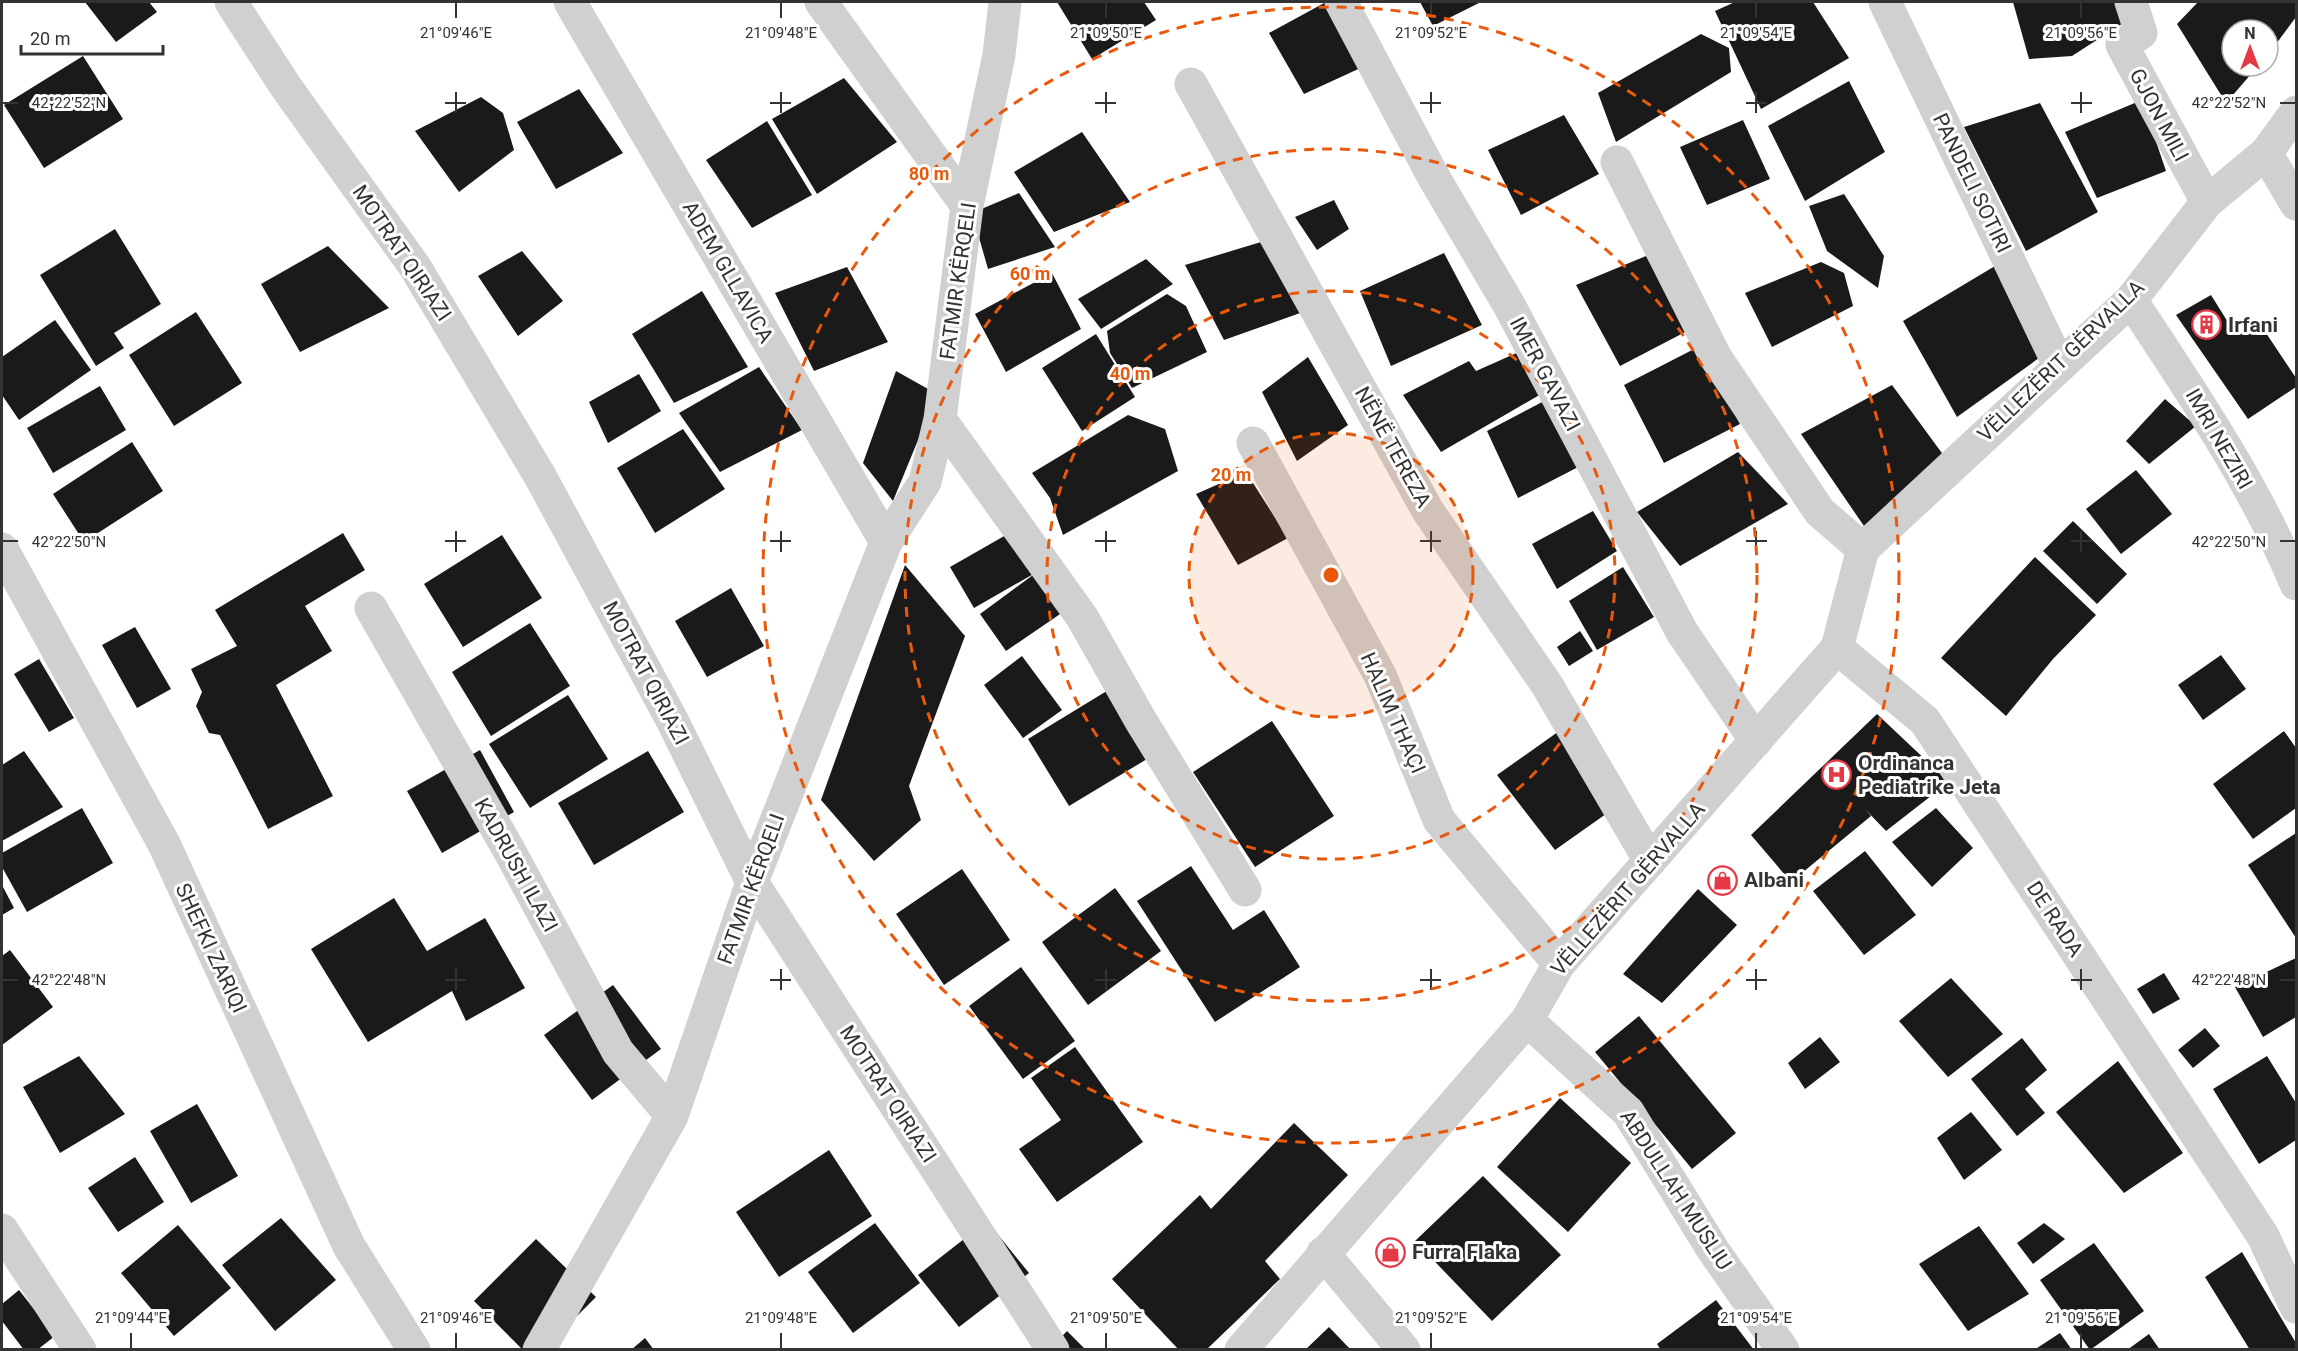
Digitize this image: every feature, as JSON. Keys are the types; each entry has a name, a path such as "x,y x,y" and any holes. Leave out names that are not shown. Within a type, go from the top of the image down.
{"street":[{"name":"MOTRAT QIRIAZI","path":"231,2 286,87 415,267 534,466 672,720 752,882 1053,1350"},
{"name":"ADEM GLLAVICA","path":"570,2 886,542"},
{"path":"821,2 967,206"},
{"name":"FATMIR KËRQELI","path":"539,1350 672,1116 752,882 886,542 925,482 940,419 967,206 999,55 1005,2"},
{"name":"IMER GAVAZI","path":"1341,2 1433,176 1509,305 1682,632 1756,741"},
{"name":"PANDELI SOTIRI","path":"1885,2 2059,365"},
{"name":"GJON MILI","path":"2131,2 2141,33 2122,45 2207,202"},
{"name":"NËNË TEREZA","path":"1191,84 1428,511 1547,685 1650,861"},
{"name":"VËLLEZËRIT GËRVALLA","path":"1241,1350 1527,1020 1559,964 1837,648 1863,549 2131,300 2207,202 2266,153 2296,112"},
{"path":"2266,153 2296,204"},
{"path":"1617,162 1716,358 1820,512 1863,549"},
{"name":"IMRI NEZIRI","path":"2131,300 2200,404 2282,549 2296,584"},
{"path":"940,419 1082,617 1141,721 1245,890"},
{"name":"HALIM THAÇI","path":"1253,443 1380,675 1439,820 1559,964"},
{"name":"SHEFKI ZARIQI","path":"2,549 164,844 349,1246 414,1350"},
{"name":"KADRUSH ILAZI","path":"371,608 509,850 618,1052 672,1116"},
{"name":"DE RADA","path":"1837,648 1925,721 2263,1236 2296,1307"},
{"name":"ABDULLAH MUSLIU","path":"1527,1020 1629,1112 1713,1251 1783,1350"},
{"path":"2,1230 80,1350"},
{"path":"1323,1253 1404,1350"}],"building":[{"path":"85,2 149,2 157,12 116,42"},
{"path":"1057,2 1144,2 1156,20 1092,59"},
{"path":"1326,2 1367,65 1304,94 1269,33"},
{"path":"1420,2 1481,2 1433,26"},
{"path":"1735,2 1813,2 1849,58 1761,109 1715,11"},
{"path":"2013,2 2122,2 2131,18 2072,56 2029,59"},
{"path":"2198,2 2296,2 2296,17 2280,39 2280,18 2220,18 2220,78 2248,78 2226,103 2177,24"},
{"path":"1701,34 1729,48 1731,72 1616,142 1598,93"},
{"path":"83,56 123,119 44,168 4,105"},
{"path":"844,78 897,142 817,194 772,119"},
{"path":"1849,81 1885,152 1805,201 1768,126"},
{"path":"579,89 623,153 556,189 517,122"},
{"path":"481,97 503,113 514,150 459,192 415,131"},
{"path":"2142,100 2166,171 2097,198 2065,132"},
{"path":"2040,103 2098,212 2026,251 1964,127"},
{"path":"1564,115 1599,174 1521,215 1488,150"},
{"path":"1743,120 1770,179 1707,205 1680,147"},
{"path":"767,121 812,195 752,228 706,160"},
{"path":"1082,132 1130,202 1054,232 1014,172"},
{"path":"1019,193 1055,247 988,269 972,213"},
{"path":"1844,194 1884,256 1878,288 1827,251 1809,206"},
{"path":"1334,200 1349,229 1317,250 1295,217"},
{"path":"115,229 161,304 114,333 124,348 96,366 40,275"},
{"path":"1261,242 1303,312 1224,340 1185,265"},
{"path":"328,246 389,308 300,352 261,284"},
{"path":"522,251 563,301 518,336 478,276"},
{"path":"1444,253 1482,325 1391,366 1360,291"},
{"path":"1646,256 1691,329 1620,366 1576,285"},
{"path":"1146,259 1173,284 1101,329 1078,299"},
{"path":"1821,262 1844,273 1853,306 1772,347 1745,293"},
{"path":"1995,266 2046,353 1957,417 1903,321"},
{"path":"847,267 888,342 814,371 775,293"},
{"path":"1052,273 1081,329 1006,372 975,314"},
{"path":"702,291 748,367 674,403 632,334"},
{"path":"1167,294 1186,306 1207,352 1132,388 1110,353 1107,331"},
{"path":"2211,295 2236,335 2258,321 2296,378 2296,387 2248,419 2176,315"},
{"path":"196,312 242,383 174,426 129,355"},
{"path":"55,320 91,370 19,420 2,395 2,357"},
{"path":"1096,334 1135,397 1082,431 1042,368"},
{"path":"1698,347 1740,424 1664,463 1624,385"},
{"path":"1521,351 1548,390 1441,452 1403,395 1469,361 1476,371"},
{"path":"1308,357 1348,425 1297,461 1262,392"},
{"path":"759,367 802,430 720,472 679,413"},
{"path":"896,371 937,394 893,501 863,463"},
{"path":"639,374 661,411 608,443 589,402"},
{"path":"1892,385 1947,460 1866,529 1801,434"},
{"path":"100,386 126,430 53,473 27,428"},
{"path":"1548,399 1584,464 1518,498 1487,431"},
{"path":"2165,399 2196,426 2149,464 2126,441"},
{"path":"1128,415 1165,429 1178,471 1063,535 1050,498 1032,473"},
{"path":"683,429 725,489 655,533 617,468"},
{"path":"132,442 163,491 84,542 53,494"},
{"path":"1738,452 1788,504 1680,566 1637,512"},
{"path":"2136,470 2172,514 2121,554 2086,509"},
{"path":"1246,472 1288,538 1238,565 1196,494"},
{"path":"1593,511 1617,551 1557,589 1532,544"},
{"path":"2073,521 2127,574 2097,604 2043,551"},
{"path":"1013,531 1037,572 974,608 950,567"},
{"path":"343,533 365,570 305,606 332,651 276,685 333,796 268,829 220,735 209,733 196,706 202,692 191,669 237,646 215,610"},
{"path":"502,535 542,598 463,647 424,584"},
{"path":"2035,557 2096,615 2053,659 2006,716 1941,658"},
{"path":"905,565 965,636 909,786 921,820 874,861 821,800"},
{"path":"1623,567 1654,617 1597,650 1569,601"},
{"path":"1037,572 1066,610 1006,651 980,614"},
{"path":"731,588 764,646 707,677 675,621"},
{"path":"530,623 570,686 491,736 452,672"},
{"path":"135,627 171,689 137,708 102,645"},
{"path":"1580,631 1593,651 1569,666 1557,647"},
{"path":"2221,655 2246,689 2203,720 2178,685"},
{"path":"1022,656 1062,710 1023,738 984,685"},
{"path":"39,659 74,718 49,732 14,674"},
{"path":"1110,689 1152,756 1069,806 1028,739"},
{"path":"568,695 608,759 530,808 489,744"},
{"path":"1877,714 1949,782 1886,831 1865,809 1871,816 1791,882 1751,835"},
{"path":"1272,721 1334,816 1255,867 1193,772"},
{"path":"1562,729 1613,809 1555,850 1497,775"},
{"path":"2284,731 2296,748 2296,808 2253,839 2213,784"},
{"path":"480,750 514,812 442,853 407,791"},
{"path":"24,751 63,807 2,841 2,765"},
{"path":"648,751 684,812 594,865 558,803"},
{"path":"82,808 113,863 27,912 2,867 2,853"},
{"path":"1936,808 1973,848 1932,887 1892,842"},
{"path":"2296,833 2296,938 2248,865"},
{"path":"1865,851 1916,915 1864,955 1813,891"},
{"path":"1191,866 1233,930 1264,910 1300,967 1215,1022 1137,901"},
{"path":"962,869 1010,940 944,985 896,914"},
{"path":"2,885 14,908 2,915"},
{"path":"1115,888 1161,951 1088,1005 1042,942"},
{"path":"1698,889 1737,925 1662,1003 1623,974"},
{"path":"394,898 427,951 485,918 525,988 466,1021 452,991 368,1042 311,949"},
{"path":"10,950 53,1007 2,1045 2,956"},
{"path":"2296,958 2296,1017 2263,1037 2235,987"},
{"path":"1021,967 1075,1041 1023,1079 969,1006"},
{"path":"2164,973 2180,999 2153,1014 2137,989"},
{"path":"1951,978 2003,1034 1948,1077 1899,1021"},
{"path":"613,985 661,1049 592,1100 544,1035"},
{"path":"1639,1016 1736,1133 1692,1169 1595,1052"},
{"path":"2205,1028 2220,1046 2193,1068 2178,1050"},
{"path":"1820,1037 1840,1062 1805,1089 1788,1063"},
{"path":"2022,1038 2047,1070 2025,1089 2045,1113 2017,1136 1971,1079"},
{"path":"1075,1047 1143,1142 1057,1202 1019,1149 1061,1120 1031,1078"},
{"path":"79,1056 125,1114 60,1153 23,1087"},
{"path":"2267,1056 2296,1103 2296,1140 2259,1164 2213,1089"},
{"path":"2118,1061 2183,1153 2124,1193 2056,1112"},
{"path":"1560,1098 1631,1163 1568,1232 1497,1167"},
{"path":"197,1104 238,1176 191,1203 150,1131"},
{"path":"1971,1112 2002,1150 1964,1180 1937,1138"},
{"path":"1294,1123 1348,1175 1265,1261 1280,1279 1206,1350 1179,1350 1112,1279 1200,1195 1211,1209"},
{"path":"829,1150 872,1216 779,1277 736,1212"},
{"path":"135,1157 164,1202 118,1232 88,1188"},
{"path":"1483,1176 1561,1255 1492,1321 1415,1241"},
{"path":"281,1218 336,1280 275,1331 222,1265"},
{"path":"987,1221 1029,1273 959,1327 918,1275"},
{"path":"875,1223 920,1283 853,1333 808,1272"},
{"path":"2044,1223 2065,1239 2033,1264 2017,1243"},
{"path":"178,1225 231,1288 174,1336 121,1273"},
{"path":"1979,1226 2029,1294 1968,1331 1919,1264"},
{"path":"536,1239 596,1297 543,1350 523,1350 474,1301"},
{"path":"2094,1243 2144,1311 2090,1350 2040,1280"},
{"path":"2242,1252 2296,1343 2296,1350 2250,1350 2205,1277"},
{"path":"19,1290 55,1336 37,1350 24,1350 2,1321 2,1304"},
{"path":"1716,1300 1754,1350 1661,1350 1657,1344"},
{"path":"1329,1327 1351,1350 1305,1350"},
{"path":"1067,1331 1086,1350 1049,1350"},
{"path":"2060,1333 2072,1350 2034,1350"},
{"path":"2149,1334 2160,1350 2127,1350"},
{"path":"645,1338 654,1350 631,1350"}],"place":[{"name":"Irfani","path":"2207,325"},
{"name":"Ordinanca Pediatrike Jeta","path":"1837,775"},
{"name":"Albani","path":"1723,880"},
{"name":"Furra Flaka","path":"1391,1252"}]}
